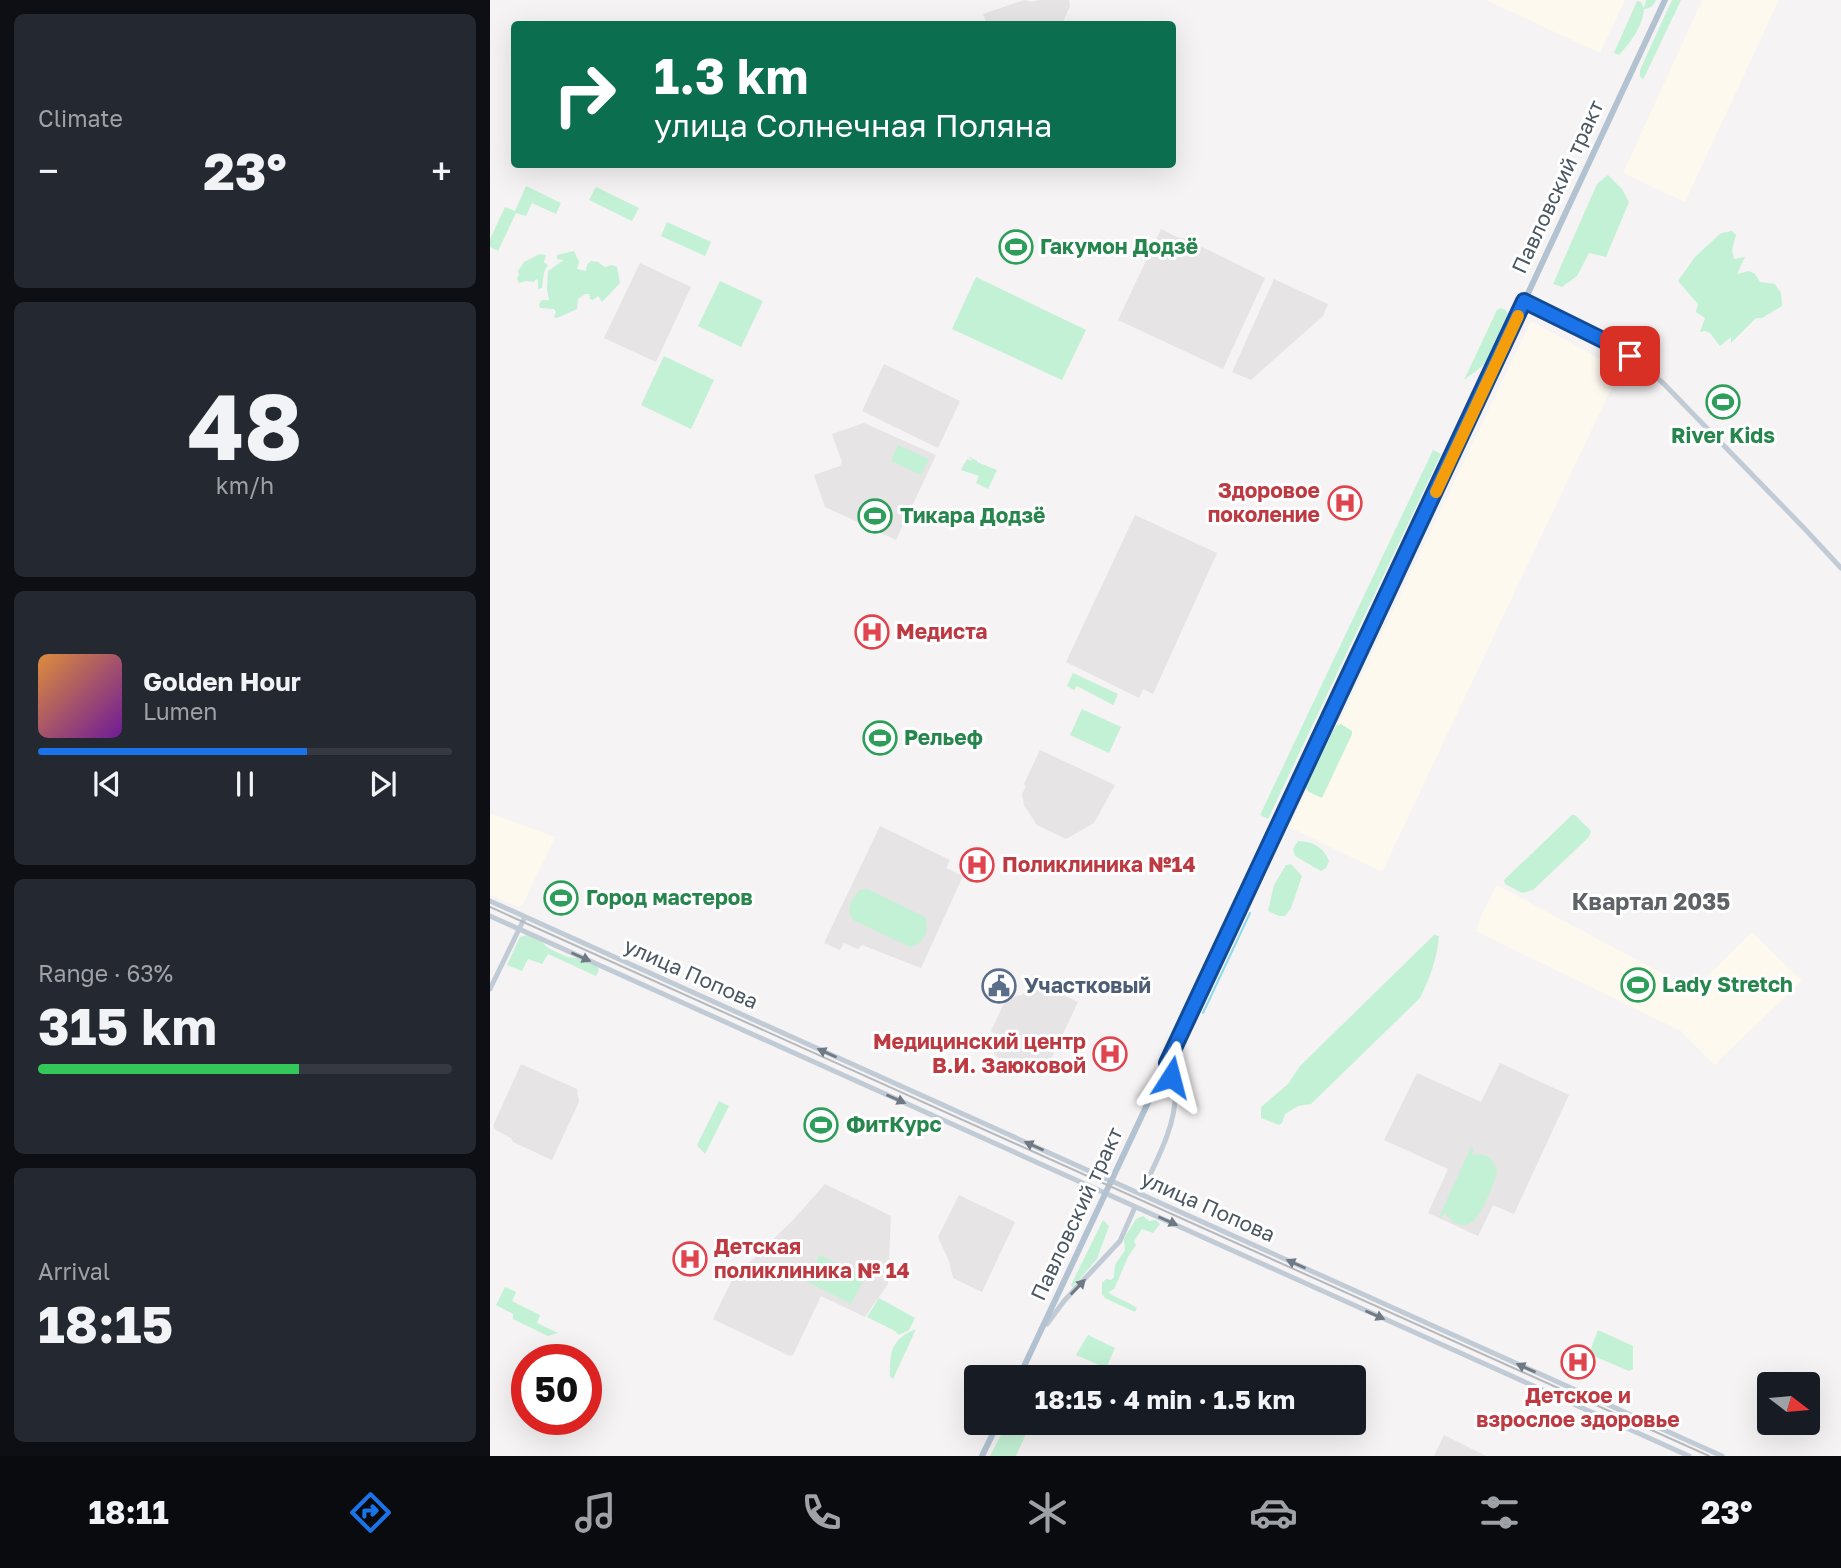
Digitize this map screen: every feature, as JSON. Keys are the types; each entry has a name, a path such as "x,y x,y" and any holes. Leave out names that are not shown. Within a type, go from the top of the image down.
{"main road":[{"name":"Павловский тракт","path":"1025,1365 1665,0"},
{"path":"1524,301 1615,346 1642,365 1664,384 1841,568"},
{"name":"улица Попова","path":"490,901 1722,1456"},
{"name":"улица Попова","path":"490,916 1689,1456"},
{"path":"490,989 525,917"},
{"path":"1141,1194 1163,1146 1175,1103 1175,1091 1167,1063"},
{"path":"962,1129 968,1116"},
{"path":"1039,1335 1064,1301 1120,1241 1135,1207"},
{"path":"1238,1253 1244,1241"},
{"path":"982,1456 992,1435"}],"shaded area":[{"path":"1024,0 1069,0 1070,6 1063,21 986,21 983,14"},
{"path":"1486,0 1625,0 1600,53"},
{"path":"1702,0 1779,0 1685,202 1623,173"},
{"path":"1161,229 1265,278 1223,369 1118,320"},
{"path":"640,263 691,287 656,362 604,338"},
{"path":"1274,279 1328,304 1323,316 1251,380 1232,372"},
{"path":"1531,321 1620,370 1382,872 1289,827"},
{"path":"884,364 960,401 938,448 862,411"},
{"path":"864,423 936,455 896,540 825,507 814,475 840,466 842,462 832,434"},
{"path":"1135,515 1217,553 1153,694 1143,689 1139,698 1066,662"},
{"path":"1040,750 1115,785 1094,823 1066,839 1037,825 1024,805 1024,784"},
{"path":"490,813 555,837 523,904 519,907 490,895"},
{"path":"880,826 950,860 946,868 963,876 921,968 862,945 858,949 844,943 840,950 824,943"},
{"path":"1497,885 1693,990 1752,932 1802,981 1714,1065 1681,1031 1476,931"},
{"path":"1032,980 1078,1002 1045,1072 1019,1075 1004,1068 991,1048 997,1035 991,1031 1006,999 1027,991"},
{"path":"1500,1063 1569,1095 1514,1214 1493,1205 1478,1236 1428,1213 1448,1169 1384,1140 1417,1073 1481,1102"},
{"path":"521,1064 577,1089 579,1102 552,1160 513,1142 493,1126"},
{"path":"825,1184 891,1216 888,1284 865,1317 821,1296 793,1355 790,1356 713,1319 733,1278 793,1220"},
{"path":"959,1195 1015,1222 982,1292 953,1278 938,1237"},
{"path":"1444,1435 1486,1456 1434,1456"}],"green space":[{"path":"1646,0 1656,0 1652,6 1644,9 1639,28 1627,45 1619,55 1614,53 1637,1 1641,2 1644,8"},
{"path":"1672,0 1681,0 1643,80 1640,70"},
{"path":"1608,175 1622,189 1629,202 1606,257 1589,253 1577,276 1562,287 1553,284 1597,184"},
{"path":"526,186 561,203 556,214 532,203 526,216 516,213 498,251 490,247 490,239 505,207 515,211"},
{"path":"596,187 639,208 632,221 589,200"},
{"path":"667,222 711,242 705,256 661,236"},
{"path":"1732,231 1736,235 1732,250 1734,259 1745,257 1737,274 1749,271 1755,274 1760,282 1775,284 1781,293 1782,306 1762,318 1756,318 1731,343 1731,337 1720,346 1710,333 1700,332 1705,318 1696,312 1698,304 1678,281 1695,257 1721,233"},
{"path":"574,251 579,262 577,269 586,271 591,261 605,267 612,265 617,267 620,283 602,302 598,296 593,300 589,294 585,294 578,299 577,309 557,318 554,317 554,309 540,308 539,304 542,300 549,300 548,271 564,260 557,259 557,255"},
{"path":"540,254 546,255 544,262 548,265 544,272 542,288 538,289 536,279 534,282 519,283 518,271 524,262"},
{"path":"976,277 1086,330 1062,380 952,329"},
{"path":"720,281 763,301 741,347 698,326"},
{"path":"1501,308 1508,314 1485,364 1464,380 1497,310"},
{"path":"664,356 714,380 691,429 641,405"},
{"path":"898,445 929,459 921,475 891,461"},
{"path":"1433,450 1441,454 1268,819 1260,815"},
{"path":"968,456 997,470 988,489 976,483 979,476 961,470 967,459 973,461"},
{"path":"1073,673 1118,694 1113,705 1077,686 1074,690 1067,686"},
{"path":"1082,709 1121,727 1109,753 1070,735"},
{"path":"1341,724 1352,731 1352,734 1322,798 1305,787 1333,731"},
{"path":"1572,815 1591,831 1589,837 1533,890 1522,893 1505,884 1504,880"},
{"path":"1298,841 1321,849 1329,861 1326,868 1321,871 1295,856 1293,849"},
{"path":"1291,864 1302,876 1291,908 1285,916 1279,916 1268,911 1274,885 1286,865"},
{"path":"868,889 925,917 925,936 919,943 910,947 853,920 849,913 851,901 860,890"},
{"path":"527,935 567,957 578,958 597,966 599,970 596,976 548,954 542,964 528,959 522,971 507,965 520,937"},
{"path":"1434,935 1439,936 1437,953 1420,998 1311,1104 1298,1106 1285,1114 1279,1125 1261,1118 1261,1107 1288,1084 1300,1066"},
{"path":"719,1101 729,1106 705,1154 697,1145"},
{"path":"1471,1147 1474,1148 1472,1155 1485,1155 1492,1160 1497,1172 1479,1214 1472,1222 1463,1225 1455,1223 1445,1212 1439,1217"},
{"path":"1143,1216 1160,1224 1153,1233 1142,1229 1134,1241 1136,1245 1114,1289 1108,1292 1137,1308 1135,1312 1105,1298 1102,1294 1102,1283 1114,1277 1115,1265 1125,1250 1124,1239 1136,1219"},
{"path":"1103,1220 1109,1226 1097,1259 1073,1287 1071,1285"},
{"path":"820,1255 865,1278 851,1304 806,1281"},
{"path":"505,1287 516,1292 512,1301 540,1315 537,1323 558,1333 548,1336 513,1319 513,1314 496,1305"},
{"path":"879,1298 915,1318 909,1330 899,1335 867,1317"},
{"path":"916,1329 893,1379 890,1377 890,1368 893,1348 901,1337"},
{"path":"1598,1330 1633,1346 1633,1369 1629,1371 1589,1354"},
{"path":"1088,1335 1115,1348 1107,1365 1099,1365 1076,1355"},
{"path":"1001,1435 1026,1435 1016,1456 990,1456"}],"waterway":[{"path":"1203,1013 1250,913"}],"tram line":[{"path":"490,907 1709,1456"}],"slow traffic":[{"path":"1436,492 1518,316"}],"place":[{"name":"Гакумон Додзё","path":"1016,247"},
{"name":"River Kids","path":"1723,402"},
{"name":"Здоровое поколение","path":"1345,503"},
{"name":"Тикара Додзё","path":"875,516"},
{"name":"Медиста","path":"872,632"},
{"name":"Рельеф","path":"880,738"},
{"name":"Поликлиника №14","path":"977,865"},
{"name":"Город мастеров","path":"561,898"},
{"name":"Lady Stretch","path":"1638,985"},
{"name":"Участковый","path":"999,986"},
{"name":"Медицинский центр В.И. Заюковой","path":"1110,1054"},
{"name":"ФитКурс","path":"821,1125"},
{"name":"Детская поликлиника № 14","path":"690,1259"},
{"name":"Детское и взрослое здоровье","path":"1578,1362"}],"district":[{"name":"Квартал 2035","path":"1651,902"}],"route":[{"path":"1171,1077 1167,1063 1524,301 1630,356"}]}
